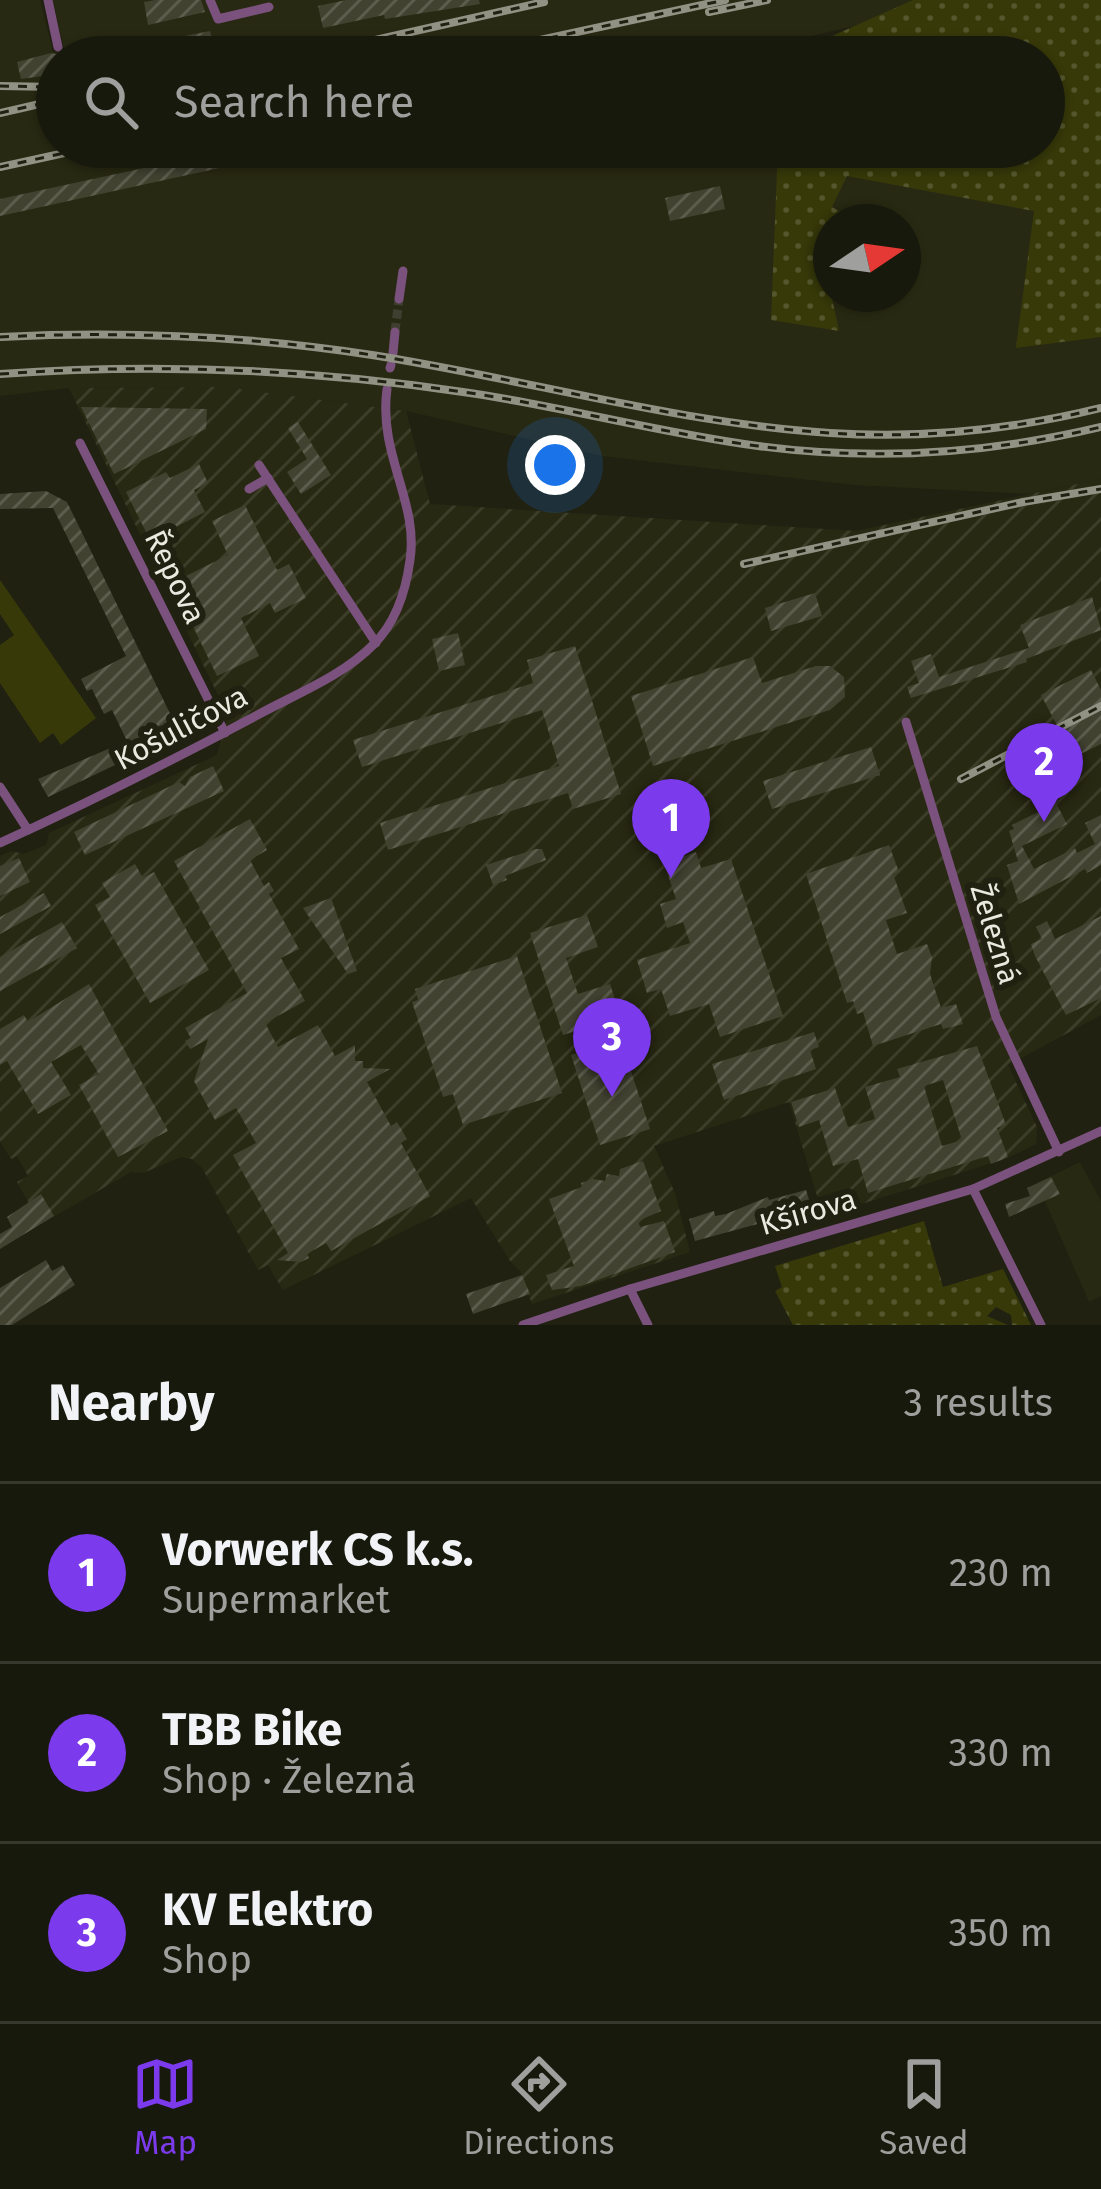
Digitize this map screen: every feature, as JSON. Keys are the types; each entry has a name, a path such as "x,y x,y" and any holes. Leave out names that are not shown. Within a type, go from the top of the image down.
{"street":[{"path":"48,0 56,36"},
{"path":"210,0 218,19 269,7"},
{"path":"400,299 403,272"},
{"path":"391,362 395,332"},
{"name":"Košuličova","path":"0,843 225,733 347,666 376,643 397,609 412,544 385,435 387,389"},
{"name":"Řepova","path":"80,443 225,733"},
{"path":"259,465 376,643"},
{"path":"248,489 268,478"},
{"name":"Železná","path":"906,722 995,1017 1059,1151"},
{"path":"0,787 28,830"},
{"name":"Kšírova","path":"524,1325 630,1289 973,1189 1101,1131"},
{"path":"973,1189 1041,1325"},
{"path":"630,1289 648,1325"}],"shaded area":[{"path":"0,0 40,0 49,36 36,36 36,168 1065,168 1065,131 1101,104 1101,479 1029,494 854,485 602,456 406,411 223,387 69,388 0,396"},
{"path":"53,0 965,0 811,36 61,36"},
{"path":"913,0 1101,0 1101,337 1016,348 1034,211 847,176 833,204 813,204 813,312 835,312 839,331 771,320 777,168 1065,168 1065,36 832,36"},
{"path":"223,387 406,411 430,504 856,531 1101,479 1101,1015 1008,1065 1037,1127 1036,1144 1005,1159 823,1216 789,1102 654,1146 675,1193 690,1252 532,1304 520,1271 471,1198 283,1290 268,1265 258,1270 202,1168 192,1159 181,1157 143,1173 131,1172 41,1224 17,1182 28,1176 17,1156 11,1159 0,1141 0,856 11,851 24,854 46,845 49,833 217,755 228,716 69,388"},
{"path":"0,580 96,718 61,745 53,733 40,743 0,683 0,645 14,635 0,614"},
{"path":"1080,1162 1101,1201 1101,1296 1089,1302 1037,1183"},
{"path":"924,1221 943,1287 1003,1269 1031,1325 1012,1325 1011,1315 996,1307 987,1316 1008,1325 793,1325 775,1291 782,1287 775,1266"}],"building":[{"path":"201,0 205,12 148,25 144,2"},
{"path":"346,0 479,0 480,4 385,19 384,15 323,28 318,6"},
{"path":"36,57 36,77 21,79 17,62"},
{"path":"144,168 219,168 0,216 0,199"},
{"path":"720,186 725,209 670,221 665,198"},
{"path":"81,407 207,409 206,429 114,474"},
{"path":"298,422 331,475 301,494 287,472 307,459 288,428"},
{"path":"199,464 208,483 194,490 205,512 150,540 126,492 166,472 170,478"},
{"path":"46,491 67,502 180,734 48,797 38,779 127,741 112,710 104,714 92,689 87,691 81,679 126,656 53,508 0,509 0,494"},
{"path":"245,505 277,570 289,564 306,598 275,613 270,603 241,618 259,656 217,676 172,583 228,555 212,521"},
{"path":"815,593 822,616 771,631 765,608"},
{"path":"1092,597 1101,630 1027,662 911,698 907,687 919,683 911,661 931,654 939,677 1029,648 1020,625"},
{"path":"458,633 465,665 439,671 432,639"},
{"path":"575,646 621,794 573,809 568,793 388,850 380,823 559,766 542,710 362,767 353,740 533,683 527,660"},
{"path":"753,657 762,683 830,666 844,677 845,697 830,710 653,766 631,696"},
{"path":"1091,670 1101,690 1101,744 1046,771 1034,746 1061,733 1041,695"},
{"path":"871,747 880,775 772,809 763,781"},
{"path":"213,766 224,791 85,855 74,832 179,782 185,786 190,777"},
{"path":"1056,803 1067,824 1022,846 1034,869 1075,848 1077,853 1095,844 1085,823 1101,815 1101,865 1019,904 1007,865 1018,861 1009,831 1012,825"},
{"path":"250,819 267,850 250,860 264,886 269,882 274,891 269,894 299,949 281,958 305,1001 265,1023 278,1047 318,1025 335,1056 355,1045 355,1061 363,1061 363,1068 390,1069 367,1082 391,1126 397,1122 407,1139 401,1143 430,1196 331,1251 326,1243 301,1262 277,1260 288,1253 233,1155 256,1143 236,1108 215,1120 194,1081 208,1039 190,1049 185,1041 191,1038 185,1028 247,993 174,861"},
{"path":"889,845 907,913 886,920 897,954 927,944 941,1008 956,1004 963,1024 943,1029 941,1024 873,1046 863,1012 857,1014 853,1001 847,1003 806,874"},
{"path":"542,849 546,860 493,885 486,865"},
{"path":"696,852 701,868 731,859 783,1016 720,1037 709,1004 670,1016 661,989 647,993 637,960 690,943 683,922 667,928 660,904 676,899 664,863"},
{"path":"19,858 30,882 0,896 0,866"},
{"path":"135,864 143,878 154,872 209,970 150,1003 95,905 110,897 102,883"},
{"path":"44,893 51,906 0,934 0,917"},
{"path":"331,898 357,971 348,974 303,908"},
{"path":"587,915 598,947 566,958 578,994 610,984 621,1017 563,1035 530,933"},
{"path":"1101,916 1101,998 1066,1015 1035,956 1031,944 1042,939 1036,927 1047,921 1055,939"},
{"path":"62,922 77,948 0,991 0,957"},
{"path":"517,956 562,1093 463,1125 453,1094 443,1097 412,1002 418,1000 415,989"},
{"path":"89,984 168,1131 118,1157 79,1085 99,1074 81,1045 51,1062 71,1095 38,1114 7,1061 0,1065 0,1029 24,1015 28,1022"},
{"path":"814,1032 819,1047 810,1050 816,1069 724,1100 712,1064"},
{"path":"977,1046 1006,1125 997,1128 1008,1157 991,1164 988,1156 868,1193 858,1159 833,1166 819,1120 799,1127 791,1102 835,1088 848,1127 875,1119 865,1087 900,1077 897,1069","holes":["943,1080 962,1140 942,1146 924,1086"]},
{"path":"597,1047 602,1064 626,1056 650,1129 600,1145 571,1055"},
{"path":"643,1161 661,1211 638,1221 640,1227 664,1221 675,1252 581,1286 552,1290 546,1275 574,1266 549,1199 593,1179 605,1181 607,1174 619,1176 620,1169"},
{"path":"1051,1177 1060,1194 1009,1217 1005,1204 1030,1196 1027,1188"},
{"path":"806,1190 812,1209 695,1241 689,1219 714,1211 715,1216 726,1214 768,1197"},
{"path":"41,1194 54,1216 0,1249 0,1234 12,1227 7,1217"},
{"path":"46,1260 52,1271 63,1265 75,1285 12,1325 0,1325 0,1288"},
{"path":"522,1275 530,1294 473,1314 466,1294"}],"tunnel":[{"path":"395,332 399,299"}],"railway":[{"path":"558,36 725,0"},
{"path":"709,12 767,0"},
{"path":"393,36 544,2"},
{"path":"0,86 36,87"},
{"path":"0,113 36,105"},
{"path":"0,167 36,159"},
{"path":"0,337 187,337 280,343 429,365 715,420 830,433 966,431 1101,408"},
{"path":"0,374 174,369 347,378 500,398 721,441 801,451 887,454 973,449 1101,427"},
{"path":"744,564 1101,489"},
{"path":"961,779 1101,706"}],"place":[{"name":"TBB Bike","path":"1044,822"},
{"name":"Vorwerk CS k.s.","path":"671,878"},
{"name":"KV Elektro","path":"612,1097"}]}
